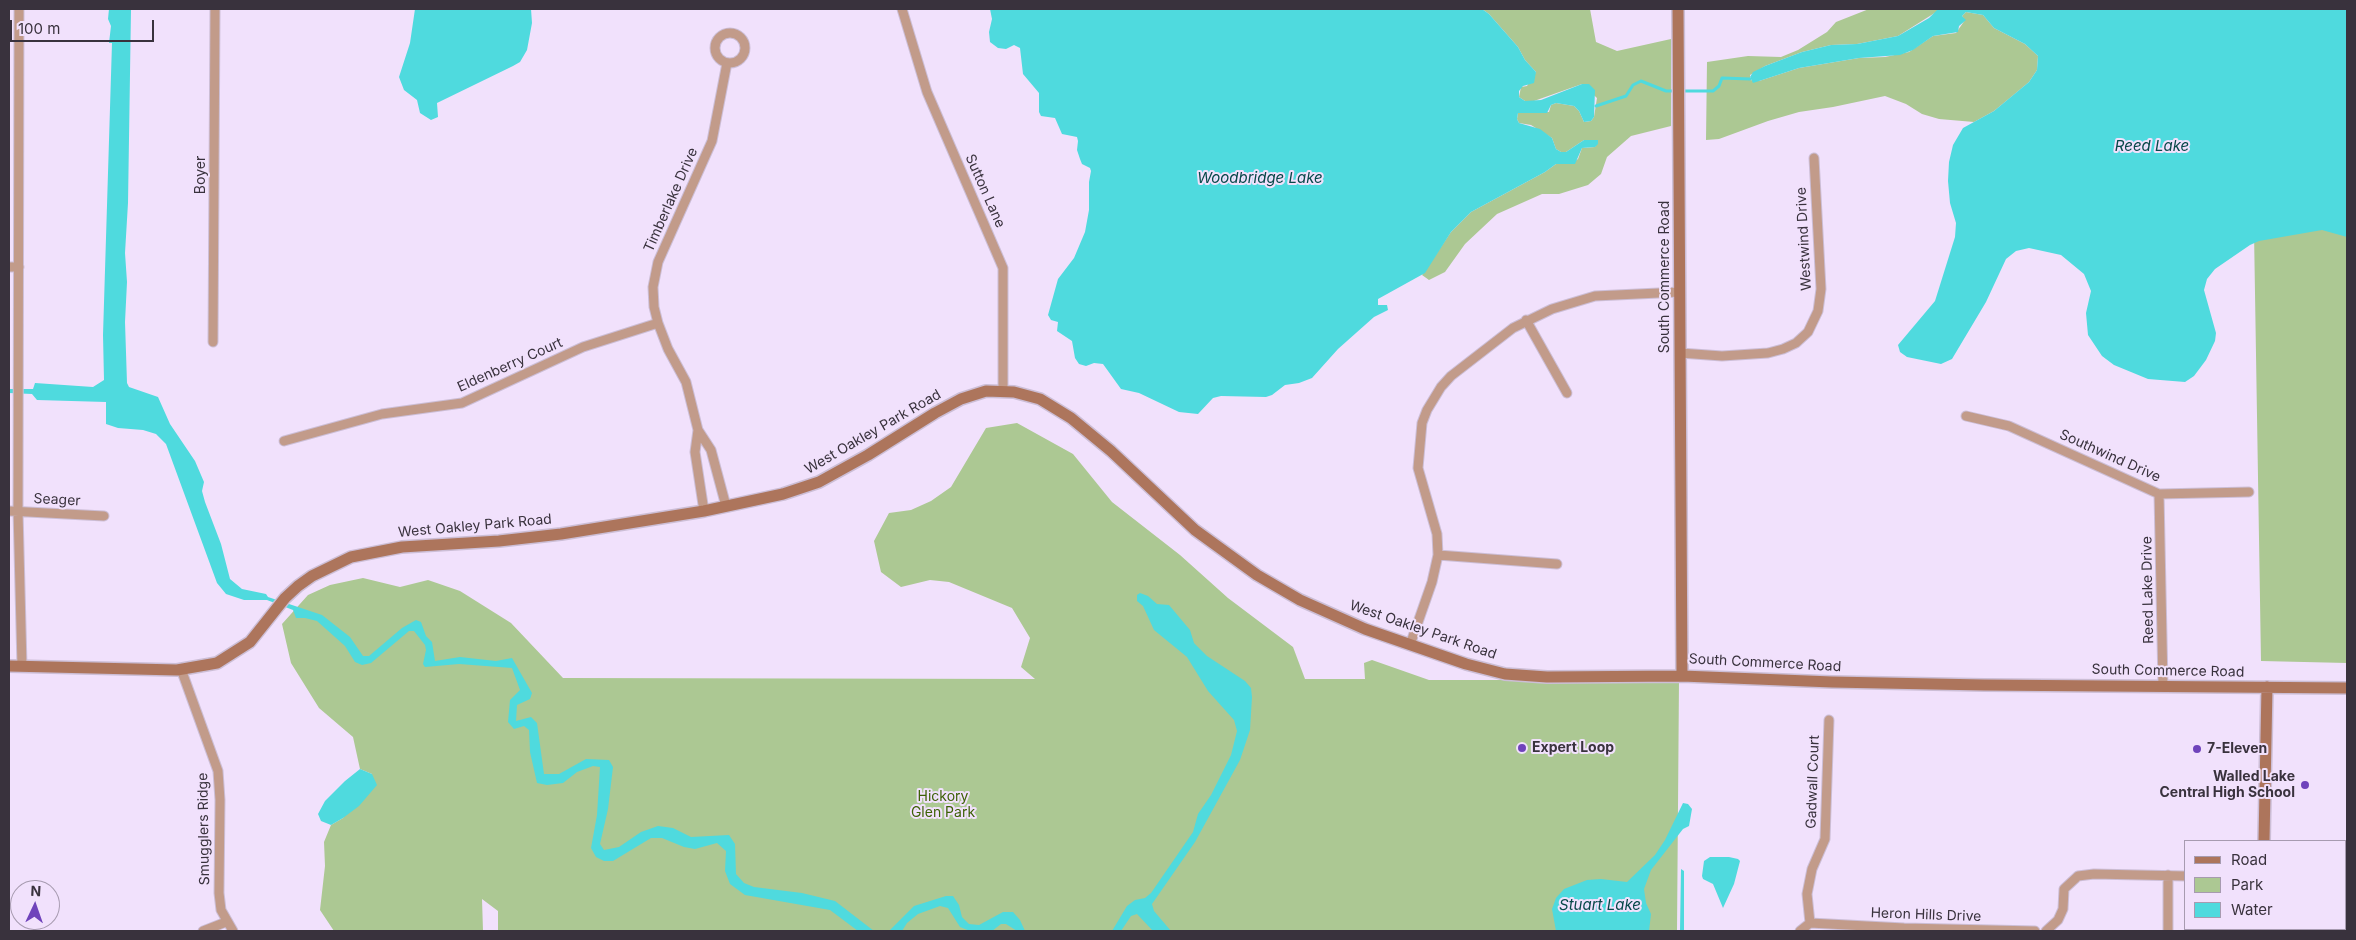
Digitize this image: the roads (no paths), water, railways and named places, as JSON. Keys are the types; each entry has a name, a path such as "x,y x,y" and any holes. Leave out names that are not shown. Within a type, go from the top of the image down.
{"street":[{"path":"19,9 19,267 14,511 22,666"},
{"name":"Boyer","path":"214,342 215,9"},
{"name":"Sutton Lane","path":"902,9 927,92 1003,268 1003,391"},
{"name":"South Commerce Road","path":"1678,9 1682,676 1832,682 2347,688"},
{"name":"Timberlake Drive","path":"726,506 711,450 698,430 686,382 668,350 658,323 654,307 653,288 658,262 712,141 727,63"},
{"name":"Westwind Drive","path":"1680,353 1722,356 1768,352 1783,349 1796,343 1808,332 1818,311 1821,289 1814,158"},
{"path":"9,267 19,267"},
{"path":"1410,644 1432,582 1438,555 1437,534 1418,468 1419,449 1426,410 1451,376 1526,320 1552,309 1595,296 1680,292"},
{"path":"1526,320 1567,393"},
{"name":"Eldenberry Court","path":"284,441 382,414 462,403 583,347 658,323"},
{"name":"West Oakley Park Road","path":"9,666 181,669 216,662 250,642 285,598 298,586 312,576 351,557 402,547 499,542 561,534 704,511 783,494 819,482 868,455 936,412 986,390 1003,391 1040,399 1071,418 1111,451 1196,530 1257,575 1300,600 1365,629 1466,664 1505,674 1548,676 1682,676"},
{"name":"Southwind Drive","path":"1966,416 2009,426 2159,494 2249,492"},
{"name":"Timberlake Drive","path":"698,430 695,452 704,511"},
{"name":"Reed Lake Drive","path":"2159,494 2163,686"},
{"name":"Seager","path":"14,511 104,516"},
{"path":"1438,555 1557,564"},
{"name":"Smugglers Ridge","path":"181,669 218,771 219,893 221,910 226,922 233,931"},
{"path":"2264,840 2266,688"},
{"name":"Gadwall Court","path":"1813,924 1807,894 1812,869 1825,839 1829,720"},
{"path":"2051,930 2063,909 2064,889 2078,876 2094,874 2184,876"},
{"path":"2168,875 2168,931"},
{"path":"203,931 226,922"},
{"path":"1800,931 1813,924"},
{"name":"Heron Hills Drive","path":"1813,924 1904,930 2035,931"}],"water":[{"path":"109,9 131,9 128,203 125,253 127,282 125,322 127,383 129,387 158,397 170,424 195,461 204,482 202,491 221,544 230,579 242,589 266,594 268,597 322,615 350,637 363,656 369,656 402,628 416,620 421,622 426,636 432,642 435,661 460,657 496,661 512,658 532,693 530,699 517,705 516,721 531,717 537,723 544,774 559,774 586,759 609,760 613,767 608,809 600,844 604,850 619,847 641,832 658,826 673,828 691,837 729,835 735,844 736,874 744,883 754,887 802,893 835,901 874,931 858,931 830,910 745,895 730,884 725,871 726,851 717,843 695,849 684,847 662,838 651,838 613,861 604,861 596,857 591,848 597,815 600,767 593,766 577,772 563,783 547,785 537,783 530,752 529,730 524,726 514,729 508,722 510,700 520,690 512,668 459,664 425,667 423,664 426,650 425,645 414,631 409,631 371,663 362,665 355,662 345,646 317,621 296,618 293,610 267,600 244,600 226,594 217,583 166,444 156,434 143,430 118,428 106,424 106,402 37,400 32,394 9,393 9,389 33,389 35,383 93,387 104,380 103,335 112,43 109,43 111,26 108,19"},
{"path":"415,9 531,9 532,23 527,50 520,62 437,103 438,117 431,120 420,113 417,100 404,90 399,77 410,43"},
{"name":"Woodbridge Lake","path":"990,9 1482,9 1489,14 1518,47 1525,60 1536,72 1534,83 1523,86 1519,91 1519,97 1525,101 1541,100 1582,84 1589,84 1595,90 1594,117 1591,121 1584,122 1579,111 1574,106 1556,103 1551,105 1547,113 1518,113 1517,119 1519,123 1540,129 1552,138 1556,149 1561,152 1566,152 1584,140 1598,140 1598,144 1595,147 1582,148 1575,164 1556,164 1545,172 1471,212 1451,232 1425,273 1378,299 1378,305 1387,305 1388,310 1374,317 1338,349 1312,378 1299,383 1285,385 1272,395 1266,397 1221,396 1213,398 1198,414 1179,412 1139,393 1121,389 1103,364 1094,363 1086,366 1079,364 1075,358 1072,341 1057,331 1058,322 1051,320 1048,315 1058,279 1074,258 1085,232 1089,210 1091,171 1090,168 1082,164 1077,150 1077,137 1062,134 1055,118 1041,116 1039,112 1039,93 1023,74 1020,48 1014,45 1006,49 998,48 990,42 989,32 992,19"},
{"name":"Reed Lake","path":"1938,9 2347,9 2347,237 2322,230 2259,241 2215,269 2207,279 2204,290 2216,333 2215,341 2206,360 2194,376 2185,382 2148,379 2114,365 2102,356 2088,335 2086,313 2091,291 2084,274 2061,255 2029,248 2016,251 2006,259 1986,302 1952,359 1941,364 1907,357 1900,352 1898,345 1935,301 1955,237 1956,223 1950,203 1948,181 1949,162 1953,145 1963,128 1994,111 2029,82 2037,70 2038,56 2025,44 1994,28 1983,15 1966,12 1962,16 1966,20 1959,26 1958,32 1933,36 1913,50 1900,55 1859,58 1799,68 1753,83 1750,77 1753,72 1765,66 1802,52 1831,45 1857,44 1898,36 1929,18"},
{"path":"1140,593 1148,596 1157,604 1169,605 1190,630 1194,643 1207,656 1245,681 1251,688 1252,697 1250,730 1240,760 1195,842 1152,904 1154,911 1171,931 1153,931 1137,914 1131,916 1121,931 1112,931 1127,906 1135,900 1145,898 1151,893 1193,832 1198,814 1211,795 1231,755 1237,731 1234,720 1208,691 1187,657 1154,630 1143,606 1137,601 1137,595"},
{"path":"360,769 372,774 377,785 359,806 343,818 331,825 321,821 318,814 325,801"},
{"name":"Stuart Lake","path":"1683,803 1688,804 1692,809 1689,826 1683,829 1651,870 1644,889 1646,903 1651,914 1649,931 1556,931 1552,909 1556,898 1564,889 1587,880 1601,879 1627,882 1655,855 1665,840"},
{"path":"1710,857 1729,857 1740,861 1734,884 1723,908 1713,884 1703,879 1702,876 1704,861"},
{"path":"1681,869 1684,871 1684,931 1680,931"},
{"path":"946,896 953,896 959,905 962,917 969,924 979,925 1003,912 1013,912 1020,920 1025,931 1017,931 1006,924 1001,924 992,931 970,931 960,927 948,908 940,906 918,914 907,923 902,931 889,931 914,906"}],"waterway":[{"path":"1596,106 1626,96 1633,85 1641,81 1666,91 1713,91 1719,86 1722,78 1750,79"}],"place":[{"name":"Expert Loop","path":"1522,748"},
{"name":"7-Eleven","path":"2197,749"},
{"name":"Walled Lake Central High School","path":"2305,785"}],"park label":[{"name":"Hickory Glen Park","path":"943,806"}]}
